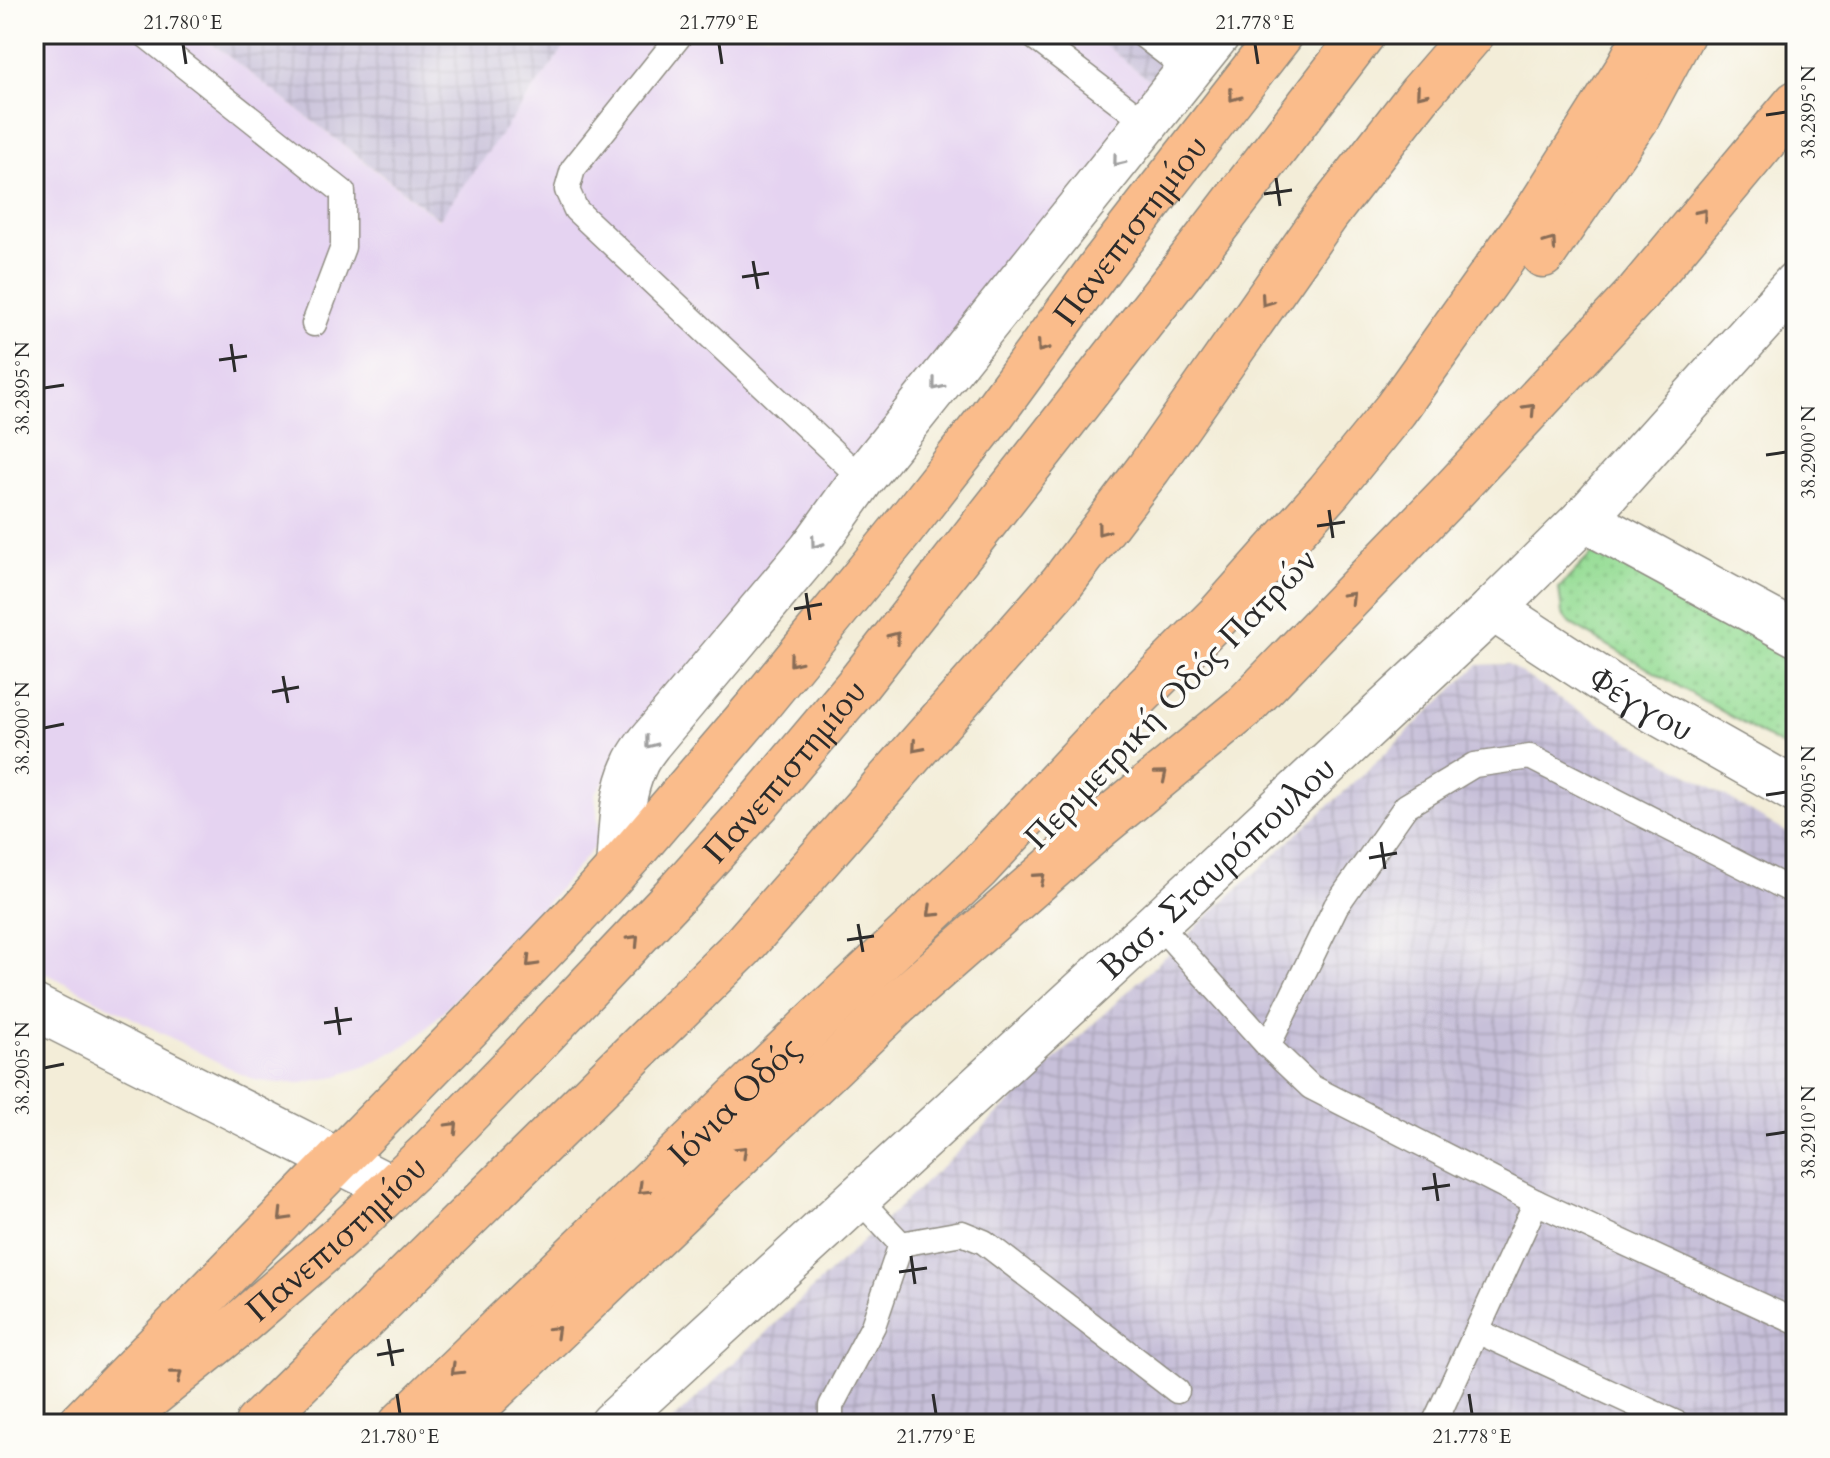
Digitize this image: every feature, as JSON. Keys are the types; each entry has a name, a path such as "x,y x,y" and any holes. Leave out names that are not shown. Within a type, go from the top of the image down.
{"main road":[{"name":"Πανεπιστημίου","path":"80,1424 466,1030 618,868 757,707 900,532 1281,34"},
{"name":"Πανεπιστημίου","path":"116,1424 294,1278 392,1188 599,978 768,791 856,687 998,507 1363,34"},
{"path":"257,1424 742,947 1062,583 1149,468 1327,214 1421,93 1472,34"},
{"name":"Περιμετρική Οδός Πατρών","path":"1064,776 1228,605 1329,491 1395,410 1539,208 1646,34"},
{"name":"Περιμετρική Οδός Πατρών","path":"897,1004 1023,850 1174,703 1339,520 1419,424 1505,308 1637,118 1682,34"},
{"path":"897,1004 1101,825 1243,708 1451,493 1635,296 1796,103"},
{"name":"Ιόνια Οδός","path":"401,1424 977,869 1064,776"},
{"name":"Ιόνια Οδός","path":"458,1424 897,1004"}],"street":[{"path":"618,868 624,803 635,763 811,550 862,479 1218,34"},
{"name":"Βασ. Σταυρόπουλου","path":"612,1424 1493,609 1584,519 1796,283"},
{"path":"1584,519 1796,634"},
{"name":"Φέγγου","path":"1493,609 1614,688 1796,791"},
{"path":"34,1007 392,1188"}],"lane":[{"path":"144,34 343,192 343,247 314,324"},
{"path":"681,34 573,169 567,190 576,210 862,479"},
{"path":"1030,34 1148,124"},
{"path":"1141,34 1189,71"},
{"path":"1268,1046 1336,906 1406,806 1474,765 1530,757 1796,893"},
{"path":"1157,923 1268,1046 1311,1087 1536,1202 1796,1322"},
{"path":"857,1197 901,1244"},
{"path":"1434,1424 1536,1202"},
{"path":"901,1244 962,1233 984,1242 1177,1391"},
{"path":"831,1424 831,1406 873,1326 901,1244"},
{"path":"1477,1331 1678,1424"}],"shaded area":[{"path":"34,34 200,34 438,219 574,34 1091,34 1166,93 595,793 600,840 552,897 422,1033 403,1047 366,1066 334,1077 302,1083 275,1083 255,1080 239,1073 34,967"},
{"path":"200,34 574,34 439,219"},
{"path":"1091,34 1205,34 1166,93"},
{"path":"1508,664 1571,706 1796,838 1796,1424 669,1424 1478,665"}],"green space":[{"path":"1603,542 1796,649 1796,754 1571,624 1562,613 1559,588"}]}
